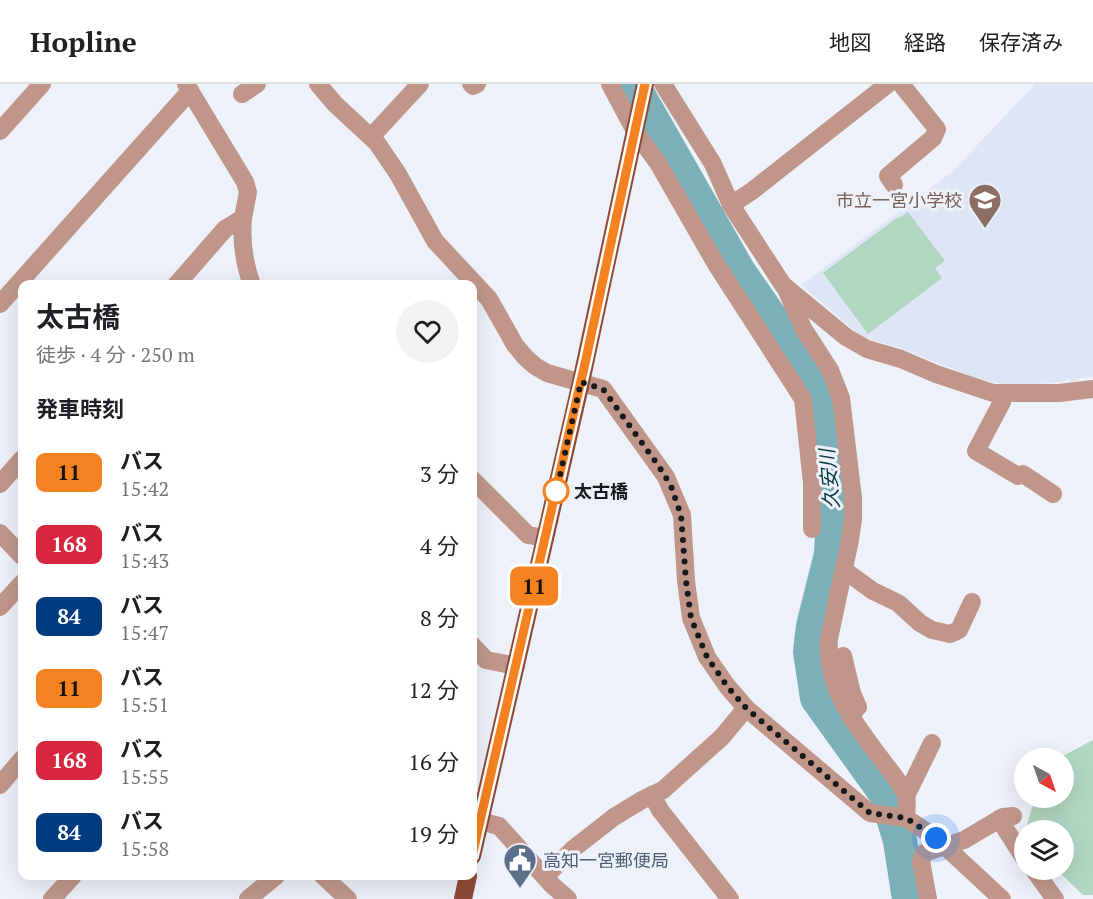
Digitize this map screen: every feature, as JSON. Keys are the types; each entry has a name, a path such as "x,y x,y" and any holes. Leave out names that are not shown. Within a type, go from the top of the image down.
{"main road":[{"path":"477,834 581,382 645,84"},
{"path":"463,899 467,880"}],"street":[{"path":"0,131 42,84"},
{"path":"318,84 335,104 377,143 398,174 435,241 471,280"},
{"path":"371,137 420,84"},
{"path":"471,84 473,86 477,84"},
{"path":"610,84 636,133 658,163 716,264 803,399 812,483 812,529"},
{"path":"663,84 713,164 731,205 783,285 803,328 830,370 841,398 853,498 853,519 829,639 831,676 838,696 850,716 906,796"},
{"path":"731,205 888,84"},
{"path":"894,185 888,176 933,138 936,132 936,126 901,84"},
{"path":"21,280 188,88 245,182 248,192 243,218 243,246 250,280"},
{"path":"180,280 225,229 243,218"},
{"path":"0,304 18,283"},
{"path":"783,285 846,338 867,349 901,359 936,374 993,393 1059,393 1093,389"},
{"path":"477,286 489,299 515,345 525,357 548,373 603,389 658,465 671,486 681,515 691,618 707,657 727,686 746,708 870,813 906,818 936,838 1002,899"},
{"path":"1002,393 1002,402 976,451 1018,476 1023,474 1053,494"},
{"path":"0,484 18,464"},
{"path":"477,484 528,535 545,538"},
{"path":"0,533 18,552"},
{"path":"844,570 873,591 898,603 920,623 932,630 950,634 959,630 972,602"},
{"path":"0,608 18,588"},
{"path":"477,650 486,660 516,666"},
{"path":"843,656 849,685 858,707 850,716"},
{"path":"545,877 573,849 606,824 651,795 663,790 722,737 746,708"},
{"path":"906,818 906,796 932,743"},
{"path":"0,784 18,764"},
{"path":"651,795 660,810 730,899"},
{"path":"928,899 921,861 924,853 964,840 1006,818 1014,836"},
{"path":"480,821 499,826 568,899"},
{"path":"52,899 69,880"},
{"path":"248,899 271,880"},
{"path":"327,880 348,899"},
{"path":"1041,880 1055,899"}],"shaded area":[{"name":"市立一宮小学校","path":"1035,84 1093,84 1093,377 1080,378 1072,382 1069,378 1063,382 1027,385 1004,384 976,378 900,348 862,337 801,285 952,172"}],"green space":[{"path":"908,212 945,261 935,268 942,278 868,334 823,273"},
{"path":"1093,740 1093,895 1083,895 1067,880 1074,880 1074,820 1028,820 1032,808 1074,808 1074,750"}],"waterway":[{"name":"久安川","path":"632,84 739,272 807,370 822,397 828,439 833,516 831,554 813,626 810,652 817,698 886,794 900,841 909,899"}],"bus line":[{"name":"11","path":"477,834 586,359 645,84"}],"place":[{"name":"市立一宮小学校","path":"985,229"},
{"name":"太古橋","path":"556,491"},
{"name":"高知一宮郵便局","path":"520,889"}],"route":[{"path":"556,491 556,493 581,382 603,389 666,477 678,502 684,534 686,581 691,618 707,657 727,686 746,708 870,813 906,818 936,838"}]}
